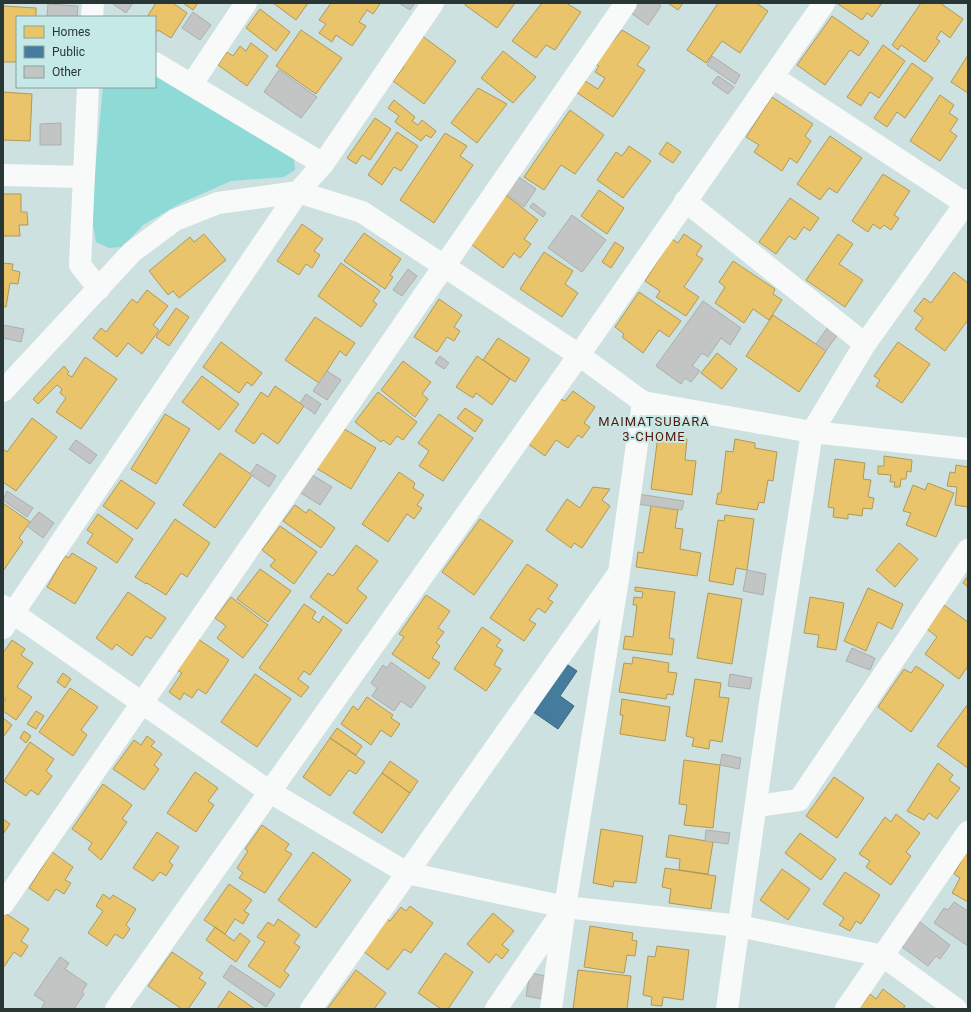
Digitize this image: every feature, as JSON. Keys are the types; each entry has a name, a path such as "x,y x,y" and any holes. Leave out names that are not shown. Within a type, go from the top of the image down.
{"street":[{"path":"92,16 93,3"},
{"path":"192,84 246,3"},
{"path":"433,3 323,164 298,192 6,616 142,704 270,792 407,873 565,908 739,926 883,956 956,1009"},
{"path":"3,904 142,704 443,264 626,3"},
{"path":"116,1009 579,355 824,3"},
{"path":"156,64 323,164"},
{"path":"728,1009 779,644 812,432 865,344 967,202 773,77"},
{"path":"88,88 80,265 99,289"},
{"path":"3,175 84,177"},
{"path":"3,391 132,252 175,220 218,204 298,192 362,212 579,355 643,402 812,432 968,449"},
{"path":"685,201 865,344"},
{"path":"551,1009 565,908 619,573 643,402"},
{"path":"757,806 799,800 968,550"},
{"path":"311,1009 619,573"},
{"path":"846,1009 968,832"},
{"path":"496,1009 565,908"}],"shaded area":[{"path":"156,75 294,159 295,170 284,177 231,181 181,203 143,225 122,247 109,248 96,242 91,214 103,88 156,88"}],"building: Homes":[{"path":"156,3 173,3 187,13 171,38 158,30 156,33 156,16 148,16"},
{"path":"183,3 198,3 193,10"},
{"path":"273,3 308,3 296,20"},
{"path":"331,3 380,4 373,14 367,10 359,22 366,26 352,46 336,35 332,42 319,33 326,24 319,20"},
{"path":"466,3 515,3 497,28 465,5"},
{"path":"542,3 566,3 581,12 555,50 546,45 536,58 512,41"},
{"path":"668,3 683,3 678,10"},
{"path":"718,3 756,3 768,11 740,53 722,41 706,63 687,50"},
{"path":"882,3 872,17 867,13 862,20 838,4"},
{"path":"921,3 940,3 963,19 950,38 941,31 936,39 940,41 925,62 901,45 898,50 892,45"},
{"path":"3,6 36,8 36,16 16,16 16,62 3,62"},
{"path":"260,9 290,32 276,51 246,28"},
{"path":"832,16 869,42 859,56 850,50 825,85 797,65"},
{"path":"301,30 342,58 316,94 276,66"},
{"path":"622,30 650,47 637,65 645,70 613,117 576,92 585,81 598,89 605,78 595,72 599,66 594,64"},
{"path":"421,35 456,61 424,104 393,81 404,67 399,64"},
{"path":"251,43 268,56 247,86 218,65 227,52 233,56 240,46 246,51"},
{"path":"883,45 905,61 879,98 870,92 861,106 847,97"},
{"path":"503,51 536,77 513,103 481,78"},
{"path":"968,55 968,93 951,82"},
{"path":"912,63 933,78 905,118 897,112 887,127 874,118"},
{"path":"478,88 507,104 477,143 451,123"},
{"path":"3,92 32,94 30,141 3,140"},
{"path":"940,95 954,105 949,113 958,119 950,131 957,136 940,161 910,141"},
{"path":"772,97 813,124 805,136 811,141 797,163 790,158 782,171 754,152 759,145 746,137"},
{"path":"394,100 415,117 412,121 418,125 422,120 436,131 431,138 426,135 421,141 395,122 399,116 388,108"},
{"path":"570,110 604,135 575,174 561,165 544,190 524,177"},
{"path":"375,118 391,129 370,160 362,155 356,164 347,158"},
{"path":"397,132 418,146 401,171 394,167 382,185 368,175"},
{"path":"445,133 467,146 460,156 473,165 434,223 400,200"},
{"path":"830,136 862,158 837,193 829,188 820,200 797,184"},
{"path":"667,142 681,152 673,163 659,154"},
{"path":"629,146 651,161 623,198 597,180 616,152 622,156"},
{"path":"883,174 910,191 894,215 899,218 891,230 884,225 880,229 873,224 868,232 852,221"},
{"path":"599,190 624,208 607,234 581,216"},
{"path":"503,193 538,220 524,239 531,244 520,258 514,253 503,268 467,241"},
{"path":"3,194 21,194 21,212 27,212 28,225 19,225 20,236 3,236"},
{"path":"790,198 819,218 810,231 804,227 795,240 789,236 776,254 759,242"},
{"path":"302,224 323,239 314,251 320,255 312,268 306,264 299,275 277,261"},
{"path":"364,233 401,259 390,275 393,277 385,289 344,261"},
{"path":"204,234 226,260 179,298 173,291 168,295 149,271 190,237 194,242"},
{"path":"684,234 702,246 696,255 703,259 684,287 699,297 686,316 656,297 660,291 645,281 672,239 678,243"},
{"path":"838,234 853,244 839,264 863,280 845,307 806,280"},
{"path":"615,242 624,248 611,268 602,262"},
{"path":"544,252 573,271 565,284 578,293 562,317 520,289"},
{"path":"733,261 775,289 773,294 782,300 769,320 753,309 744,323 715,303 725,287 719,282"},
{"path":"3,263 13,264 12,270 20,272 18,284 10,283 6,307 3,306"},
{"path":"341,263 380,291 373,301 377,304 361,327 318,296"},
{"path":"954,272 968,283 968,320 945,351 915,329 923,318 914,311 924,298 931,303"},
{"path":"147,290 168,306 153,325 159,330 142,354 128,343 117,357 93,338 101,328 106,332 132,299 137,303"},
{"path":"639,292 681,321 669,337 659,330 643,353 622,337 624,334 615,327"},
{"path":"439,299 462,315 454,327 460,331 454,341 447,337 437,352 414,337"},
{"path":"176,308 189,317 169,346 156,337"},
{"path":"773,315 826,351 799,392 746,356"},
{"path":"315,317 355,343 346,356 340,351 319,383 285,360"},
{"path":"498,338 530,359 515,382 483,360"},
{"path":"221,342 262,373 252,386 247,382 239,393 203,367"},
{"path":"898,342 930,364 902,403 876,386 880,380 874,376"},
{"path":"717,353 737,369 722,389 701,373"},
{"path":"477,356 510,379 492,405 476,393 473,398 456,387"},
{"path":"85,357 117,379 81,429 56,412 66,398 60,393 62,389 57,385 38,404 33,399 64,366 69,372 67,374 72,377"},
{"path":"403,361 431,382 422,394 428,399 415,417 381,390"},
{"path":"202,376 239,404 219,430 182,402"},
{"path":"275,386 304,406 278,444 262,433 254,444 235,431 261,392 268,397"},
{"path":"573,391 595,407 584,423 590,427 582,438 578,435 568,448 556,440 545,456 527,443 559,398 565,401"},
{"path":"378,392 417,422 403,440 397,436 390,445 383,440 381,442 355,422"},
{"path":"465,408 483,420 475,432 457,418"},
{"path":"165,414 190,429 156,484 131,469"},
{"path":"439,414 473,438 443,481 419,466 429,451 418,443"},
{"path":"32,418 57,437 16,491 3,482 3,449 7,452"},
{"path":"336,424 376,448 351,489 311,465"},
{"path":"658,436 687,439 685,460 696,461 692,495 651,489"},
{"path":"735,439 755,443 755,448 777,452 773,481 768,480 764,503 759,502 757,510 716,504 718,493 721,493 726,451 733,452"},
{"path":"220,453 252,475 215,528 183,505"},
{"path":"884,456 912,460 911,472 907,471 906,479 901,479 900,487 894,487 895,482 890,482 891,475 878,474 878,466 884,466"},
{"path":"835,459 865,463 863,479 871,480 868,497 874,498 872,509 863,508 862,516 848,514 848,519 833,517 834,508 828,507"},
{"path":"956,465 968,467 968,507 955,505 957,487 947,486 950,472 955,473"},
{"path":"399,472 415,483 413,488 424,495 417,505 422,508 414,519 407,514 388,542 362,524"},
{"path":"121,480 155,503 137,529 103,506"},
{"path":"928,483 954,493 936,537 906,525 911,513 903,511 913,485 925,490"},
{"path":"593,487 610,489 602,500 610,506 582,548 574,543 571,548 546,530 567,499 580,508"},
{"path":"3,503 30,522 19,538 23,542 3,571"},
{"path":"295,505 306,513 309,509 335,528 321,548 283,521"},
{"path":"651,506 678,510 675,528 683,529 680,549 701,553 697,576 636,567 638,552 643,553"},
{"path":"98,514 133,539 117,563 87,543 93,534 87,530"},
{"path":"725,515 754,519 747,570 736,568 733,585 709,581 718,520 724,521"},
{"path":"175,519 210,543 187,577 181,573 166,595 135,577"},
{"path":"480,519 513,541 474,595 442,572"},
{"path":"280,526 317,552 294,584 270,566 275,560 262,550"},
{"path":"899,543 918,559 895,587 876,570"},
{"path":"356,545 378,561 357,589 367,597 347,624 310,597 328,573 333,576"},
{"path":"72,553 97,568 75,604 47,587 65,556 69,558"},
{"path":"527,564 558,585 548,599 553,602 545,613 538,608 529,620 536,624 524,641 490,618"},
{"path":"260,569 291,591 268,622 237,599"},
{"path":"968,576 968,587 963,583"},
{"path":"635,587 675,592 669,638 674,639 672,655 623,649 625,636 633,637 637,605 633,605 634,597 642,598 643,592 635,591"},
{"path":"868,588 903,604 892,629 878,622 866,651 844,641"},
{"path":"128,592 166,618 151,639 146,636 132,656 116,644 112,650 96,638"},
{"path":"708,593 742,599 732,664 697,658"},
{"path":"426,595 450,611 438,628 444,632 436,643 440,646 432,658 440,663 429,679 392,654 404,637 399,634"},
{"path":"231,597 268,625 243,658 217,638 226,626 215,618"},
{"path":"810,597 844,603 836,650 817,647 819,635 804,633"},
{"path":"304,604 316,612 312,618 319,623 323,616 342,630 310,675 304,671 298,679 309,687 301,697 259,668"},
{"path":"944,605 968,622 968,666 959,679 925,654 937,637 927,629"},
{"path":"482,627 501,640 496,646 503,650 494,665 501,669 486,691 454,669"},
{"path":"198,639 229,660 206,694 198,689 192,698 184,693 180,700 169,692 182,673 177,670"},
{"path":"12,640 25,649 21,655 33,663 17,687 32,697 16,720 3,711 3,703 6,699 3,697 3,653"},
{"path":"633,657 669,663 668,672 677,673 673,695 667,694 666,699 619,692 624,663 632,664"},
{"path":"916,666 944,685 911,732 878,707 904,669 911,673"},
{"path":"63,673 71,679 65,688 57,682"},
{"path":"255,674 291,699 257,747 221,722"},
{"path":"695,679 721,683 719,697 729,698 722,742 710,740 709,749 692,746 694,738 686,736"},
{"path":"70,688 98,707 81,730 87,735 73,756 39,732"},
{"path":"367,697 393,715 391,718 400,724 391,737 381,730 371,745 341,724 353,706 358,710"},
{"path":"622,699 670,707 665,741 620,734 623,715 620,715"},
{"path":"968,704 968,768 937,746"},
{"path":"36,711 44,716 36,729 27,724"},
{"path":"3,718 12,725 4,736 3,735"},
{"path":"337,728 362,746 356,755 330,738"},
{"path":"24,731 31,736 26,743 20,738"},
{"path":"147,736 155,742 151,746 162,754 154,765 159,769 144,790 113,769 134,740 141,745"},
{"path":"330,738 365,762 356,774 349,770 330,796 303,777"},
{"path":"30,742 54,759 46,771 52,776 38,795 31,790 26,796 4,781"},
{"path":"684,760 720,765 713,828 684,825 687,805 679,804"},
{"path":"390,761 418,781 410,793 382,773"},
{"path":"938,763 953,775 949,780 960,788 937,819 929,813 924,820 907,811"},
{"path":"195,772 218,788 208,801 214,805 196,832 167,813"},
{"path":"382,773 410,793 382,833 353,813"},
{"path":"834,777 864,798 837,838 806,816"},
{"path":"103,784 132,805 122,819 127,822 101,860 88,849 92,843 72,829"},
{"path":"896,814 920,833 906,852 911,856 891,885 866,867 870,861 859,854 885,817 891,822"},
{"path":"3,819 10,824 3,834"},
{"path":"262,825 289,844 285,850 292,854 265,893 239,878 243,873 237,868 248,851 245,849"},
{"path":"601,829 643,836 636,883 614,881 613,887 593,883"},
{"path":"157,832 179,847 169,862 173,865 166,876 160,872 153,881 133,868"},
{"path":"800,833 836,859 821,880 785,853"},
{"path":"669,835 713,842 708,874 679,870 680,859 666,857"},
{"path":"968,849 968,902 952,893 960,878 954,874"},
{"path":"52,852 73,867 65,880 71,883 64,894 56,889 48,901 29,888"},
{"path":"313,852 351,880 316,928 278,900"},
{"path":"665,868 716,876 711,909 669,903 671,889 662,887"},
{"path":"782,869 810,889 788,920 760,900"},
{"path":"845,872 880,895 861,924 856,921 850,931 839,925 844,918 823,904"},
{"path":"229,884 252,900 244,911 249,914 243,924 235,919 225,934 204,920"},
{"path":"103,894 110,899 113,895 136,909 126,925 130,929 123,939 115,934 107,946 88,933 103,911 96,906"},
{"path":"410,906 433,923 411,953 404,949 388,970 363,951 386,918 390,921 401,907 406,911"},
{"path":"5,913 29,929 21,941 28,946 21,957 14,952 3,968 3,917"},
{"path":"493,913 514,931 502,945 509,950 502,959 496,954 489,963 467,944"},
{"path":"278,919 300,935 294,943 300,947 284,971 289,975 280,988 248,966 265,942 257,937 268,922 274,926"},
{"path":"590,926 633,933 632,940 637,941 635,956 627,955 624,973 584,967"},
{"path":"215,927 234,941 240,933 250,941 236,962 206,940"},
{"path":"657,946 689,950 683,1000 663,997 662,1006 651,1005 652,997 643,995 648,956 655,957"},
{"path":"172,952 203,973 199,978 206,983 188,1009 182,1009 148,986"},
{"path":"445,953 473,972 448,1009 441,1009 418,993"},
{"path":"356,970 386,993 374,1009 327,1009"},
{"path":"578,970 631,976 627,1009 573,1009"},
{"path":"883,989 905,1006 903,1009 859,1009 870,994 876,999"},
{"path":"229,991 255,1009 217,1009"}],"building: Public":[{"path":"562,661 577,671 560,696 574,706 558,729 529,709"}],"building: Other":[{"path":"133,3 126,13 113,4"},
{"path":"399,3 415,3 410,10"},
{"path":"633,3 657,3 661,6 648,25 628,11"},
{"path":"48,4 78,6 77,16 47,16"},
{"path":"193,12 211,25 200,40 182,28"},
{"path":"712,56 740,75 735,84 707,65"},
{"path":"279,70 317,97 301,118 264,92"},
{"path":"718,76 734,87 728,94 712,83"},
{"path":"61,123 61,145 40,145 40,124"},
{"path":"519,177 536,189 524,207 506,194"},
{"path":"533,203 546,213 543,217 530,207"},
{"path":"572,215 606,240 582,272 548,248"},
{"path":"408,269 417,276 402,296 393,290"},
{"path":"703,301 741,328 730,345 721,338 708,357 702,353 692,366 700,371 691,382 685,378 681,384 656,366"},
{"path":"3,325 24,329 21,342 3,338"},
{"path":"828,327 838,334 826,351 816,344"},
{"path":"440,356 449,363 444,369 435,363"},
{"path":"327,371 341,380 327,400 313,391"},
{"path":"306,394 321,404 315,414 300,403"},
{"path":"76,440 97,455 90,464 69,449"},
{"path":"257,464 276,476 269,487 250,474"},
{"path":"304,470 332,487 320,505 293,488"},
{"path":"7,491 33,508 27,517 3,500"},
{"path":"638,494 684,501 682,510 636,504"},
{"path":"39,512 54,523 43,538 27,526"},
{"path":"747,570 766,574 763,595 743,591"},
{"path":"852,648 875,658 870,670 846,661"},
{"path":"391,662 426,687 411,708 401,701 394,711 372,696 377,688 371,683 383,665 387,668"},
{"path":"730,674 752,678 750,689 728,686"},
{"path":"722,754 741,758 739,769 720,765"},
{"path":"706,830 730,833 728,844 705,841"},
{"path":"954,902 968,911 968,946 934,923 944,908 948,910"},
{"path":"916,919 950,945 940,959 936,956 928,966 898,944"},
{"path":"60,957 69,963 65,969 87,984 82,992 84,994 74,1009 41,1009 45,1002 34,995"},
{"path":"231,965 275,994 266,1007 223,977"},
{"path":"530,973 546,976 542,999 526,996"}],"district":[{"name":"MAIMATSUBARA 3-CHOME","path":"654,428"}]}
